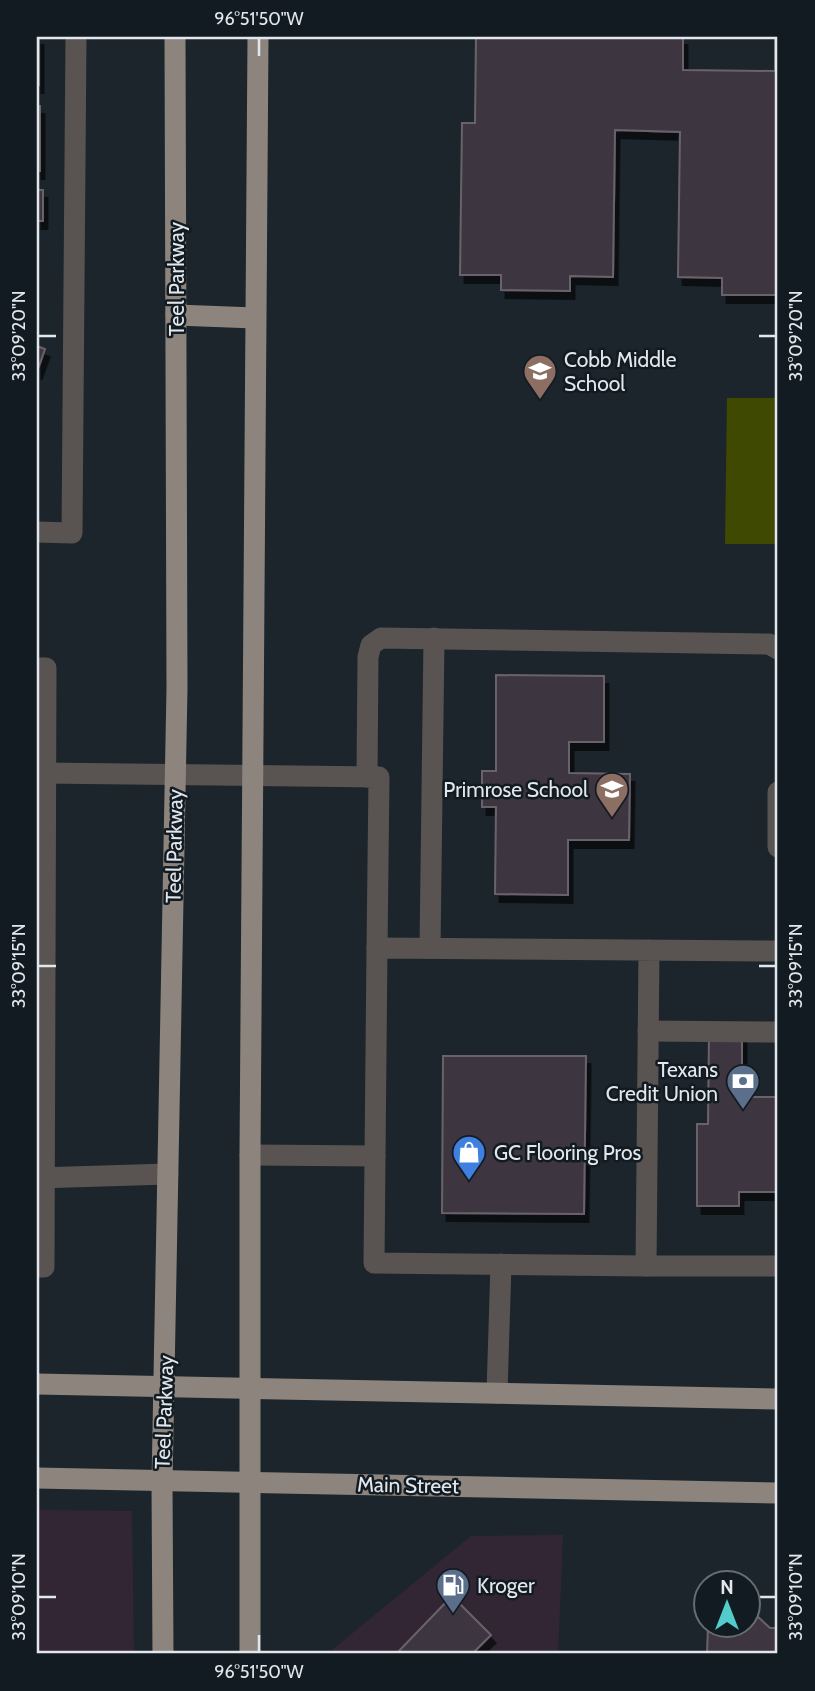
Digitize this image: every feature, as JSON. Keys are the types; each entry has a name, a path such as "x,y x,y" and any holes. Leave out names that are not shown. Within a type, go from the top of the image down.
{"main road":[{"name":"Teel Parkway","path":"163,1654 162,1483 176,776 175,37"},
{"path":"250,1654 250,1155 258,37"},
{"path":"176,315 255,318"},
{"path":"37,1384 778,1399"},
{"name":"Main Street","path":"37,1479 778,1493"}],"lane":[{"path":"37,532 72,533 76,37"},
{"path":"430,948 435,638"},
{"path":"367,777 368,657 371,645 381,639 769,644 778,649"},
{"path":"37,668 46,668 41,845 41,1178 44,1266 37,1266"},
{"path":"44,773 379,777 374,1263 778,1266"},
{"path":"778,792 778,847"},
{"path":"377,947 778,951"},
{"path":"646,1266 649,950"},
{"path":"648,1031 778,1032"},
{"path":"250,1155 375,1156"},
{"path":"41,1178 168,1174"},
{"path":"497,1393 501,1264"}],"shaded area":[{"path":"37,1510 132,1511 134,1654 37,1654"},
{"path":"563,1535 558,1654 327,1654 471,1536"}],"green space":[{"path":"727,398 778,398 778,544 725,544"}],"building":[{"path":"39,37 39,85 37,85"},
{"path":"476,37 683,37 683,70 775,71 775,37 778,37 778,295 722,295 722,278 678,277 680,132 615,130 613,277 570,276 570,291 501,290 501,275 460,275 462,123 475,123"},
{"path":"37,106 40,106 40,171 37,171"},
{"path":"37,190 43,190 43,221 37,221"},
{"path":"37,346 45,349 37,372"},
{"path":"496,675 604,676 604,742 569,742 569,773 630,774 629,840 568,840 568,895 495,894 496,807 482,807 482,771 496,771"},
{"name":"Texans Credit Union","path":"709,1034 742,1034 742,1097 778,1097 778,1192 739,1192 739,1206 697,1206 697,1124 708,1124"},
{"path":"443,1056 586,1056 584,1214 442,1213"},
{"name":"Kroger","path":"452,1596 491,1635 472,1654 396,1654"},
{"path":"762,1621 770,1628 778,1628 778,1654 707,1654 708,1638 762,1638"}],"place":[{"name":"Cobb Middle School","path":"540,401"},
{"name":"Primrose School","path":"612,819"},
{"name":"Texans Credit Union","path":"743,1111"},
{"name":"GC Flooring Pros","path":"469,1182"},
{"name":"Kroger","path":"453,1615"}]}
